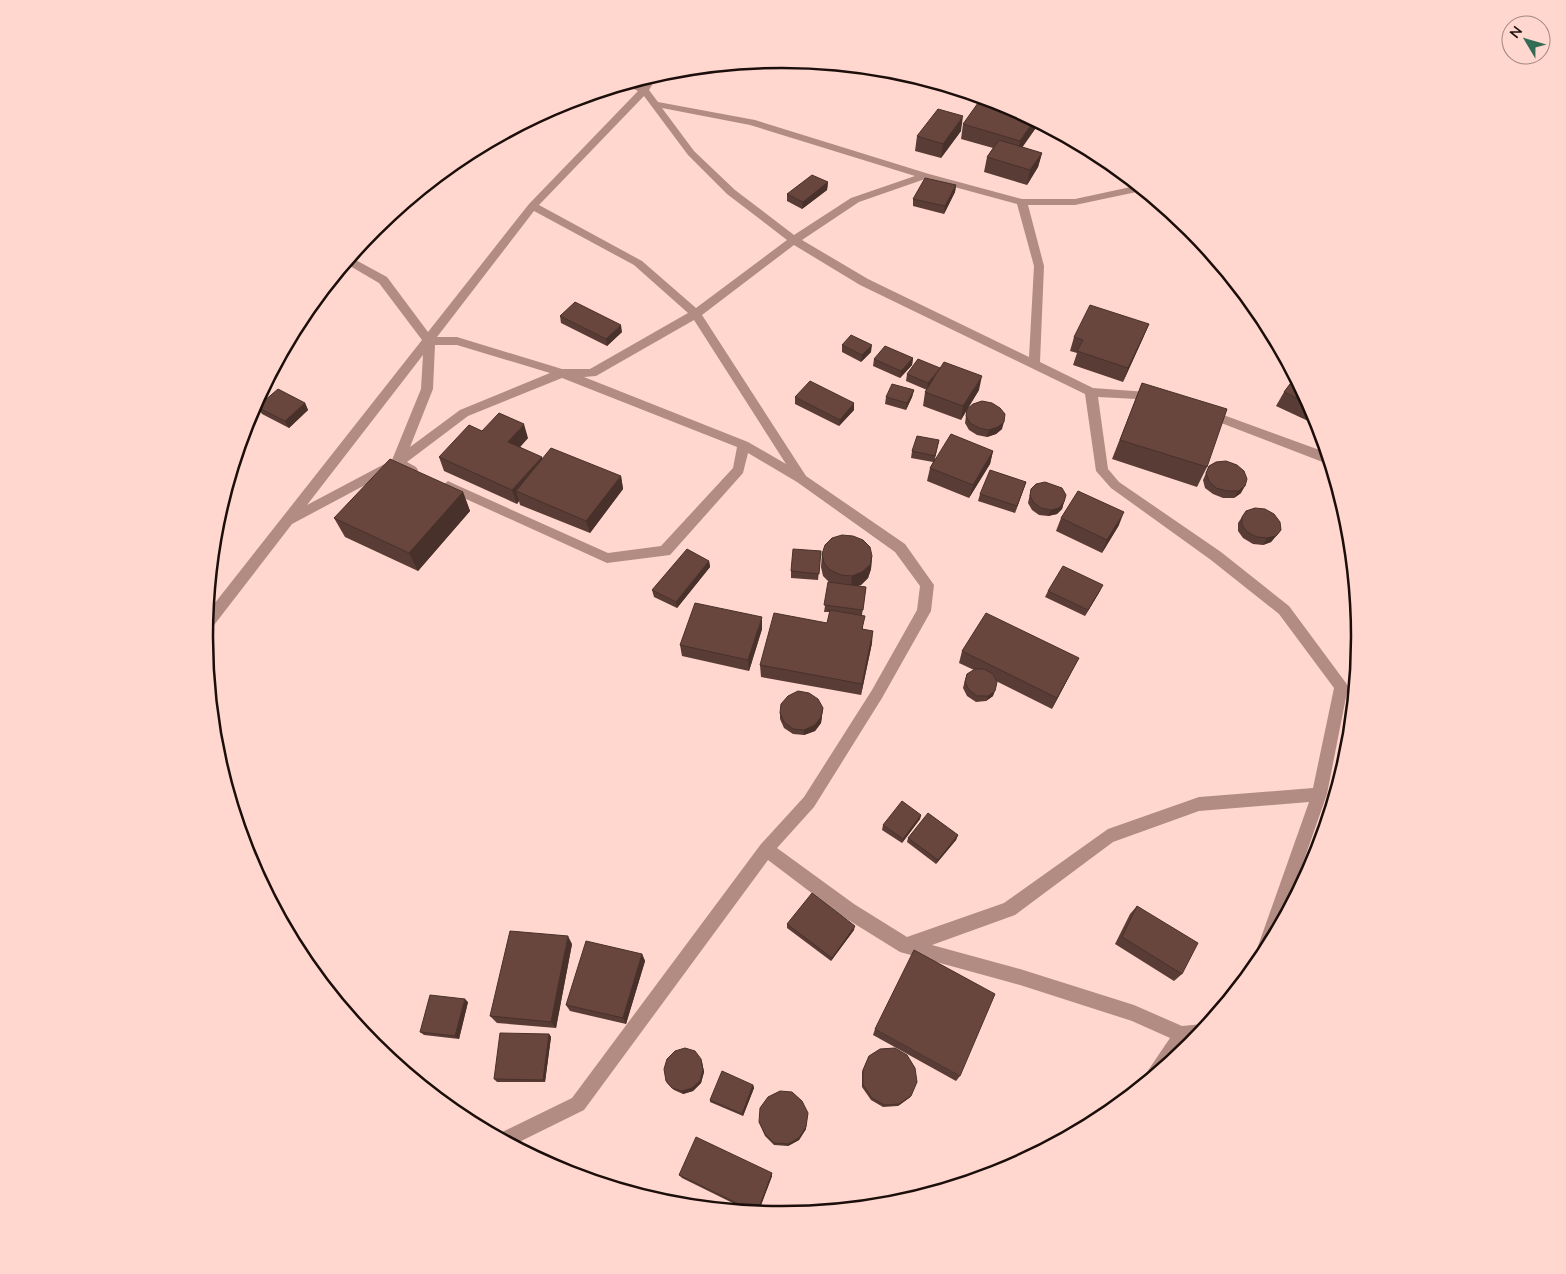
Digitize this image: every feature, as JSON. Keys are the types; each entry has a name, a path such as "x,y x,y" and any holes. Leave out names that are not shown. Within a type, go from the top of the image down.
{"street":[{"path":"214,615 532,206 648,84"},
{"path":"637,87 644,90 691,153 731,192 794,240 864,282 1091,392 1162,397 1172,400"},
{"path":"655,104 752,122 925,176 1022,202 1075,202 1135,190"},
{"path":"285,523 397,463 464,413 562,374 592,374 696,314 794,240 855,200 925,176"},
{"path":"1022,202 1039,266 1034,365"},
{"path":"532,206 638,263 696,314 802,480"},
{"path":"354,263 383,280 429,341 427,389 397,463"},
{"path":"429,341 457,341 562,374 744,445 802,480 900,548 927,585 924,611 877,694 809,802 766,849 578,1104 511,1137"},
{"path":"1091,392 1102,471 1115,485 1216,556 1284,610 1341,687 1318,794 1272,929"},
{"path":"1200,410 1323,456"},
{"path":"397,463 607,558 664,552 739,470 744,445"},
{"path":"906,946 1009,909 1108,836 1199,804 1318,794"},
{"path":"766,849 848,910 906,946 1020,977 1134,1013 1182,1035 1192,1034"},
{"path":"1167,1057 1182,1035"}],"building":[{"path":"978,103 1031,124 1020,141 963,124"},
{"path":"938,109 963,116 943,144 917,136"},
{"path":"999,140 1042,153 1030,170 987,157"},
{"path":"812,175 828,182 803,202 787,194"},
{"path":"925,178 956,185 945,206 913,199"},
{"path":"575,302 621,325 606,339 560,316"},
{"path":"1090,305 1149,324 1128,368 1077,351 1083,340 1074,337"},
{"path":"851,335 872,345 862,355 842,345"},
{"path":"885,346 913,358 901,371 874,359"},
{"path":"918,359 940,368 928,383 907,374"},
{"path":"944,362 982,376 963,406 925,392"},
{"path":"810,381 854,403 840,420 795,397"},
{"path":"1292,381 1301,400 1284,392"},
{"path":"1142,383 1227,409 1207,467 1120,440"},
{"path":"892,384 914,390 907,403 886,397"},
{"path":"278,389 305,403 285,421 261,409 266,400"},
{"path":"982,401 992,403 1005,414 1004,422 998,427 989,430 979,428 970,423 966,416 967,409 973,404"},
{"path":"499,413 524,424 508,442 542,457 512,490 439,457 469,425 482,431"},
{"path":"951,434 993,451 973,485 930,468"},
{"path":"917,436 939,440 935,456 912,451"},
{"path":"551,448 621,476 586,521 516,491"},
{"path":"390,459 463,492 409,553 334,518"},
{"path":"1226,461 1237,465 1244,471 1247,479 1245,486 1238,491 1216,488 1209,481 1206,473 1209,466 1216,462"},
{"path":"990,470 1026,482 1017,506 980,494"},
{"path":"1045,482 1062,488 1066,495 1064,502 1059,508 1051,510 1041,508 1034,503 1030,496 1031,489 1036,484"},
{"path":"1078,491 1124,512 1107,540 1061,518"},
{"path":"1255,508 1265,509 1274,514 1280,522 1281,530 1276,536 1267,538 1257,537 1247,532 1242,525 1242,517 1246,511"},
{"path":"842,535 853,536 863,540 870,547 872,556 870,565 862,572 852,576 841,575 830,570 824,563 822,554 825,545 832,538"},
{"path":"687,549 709,561 676,602 652,590"},
{"path":"793,549 821,551 819,574 791,571"},
{"path":"1063,566 1103,585 1088,610 1048,591"},
{"path":"828,582 866,587 863,610 824,605"},
{"path":"695,603 762,617 748,660 680,645"},
{"path":"830,610 865,616 862,629 873,631 862,684 760,665 774,613 827,623"},
{"path":"986,613 1079,658 1057,698 962,651"},
{"path":"975,669 984,669 993,674 997,682 995,691 988,696 977,696 969,690 965,682 967,674"},
{"path":"798,691 809,693 818,699 823,708 821,717 815,725 804,730 793,729 784,722 780,713 781,704 788,696"},
{"path":"902,801 921,815 903,839 883,825"},
{"path":"928,813 958,835 938,860 908,838"},
{"path":"812,893 855,926 832,958 787,924"},
{"path":"1137,906 1198,943 1182,974 1122,937"},
{"path":"510,931 568,936 551,1022 490,1016"},
{"path":"586,941 642,954 623,1018 566,1005"},
{"path":"914,950 995,994 960,1076 875,1029"},
{"path":"430,995 465,999 455,1036 420,1032"},
{"path":"500,1033 549,1034 543,1080 494,1079"},
{"path":"685,1048 695,1051 701,1059 703,1070 700,1081 692,1088 682,1091 672,1088 666,1081 664,1069 667,1059 675,1051"},
{"path":"895,1048 907,1055 915,1068 917,1082 911,1096 899,1104 884,1105 872,1098 863,1085 863,1070 869,1056 880,1049"},
{"path":"722,1071 753,1085 742,1114 710,1100"},
{"path":"780,1091 792,1092 802,1101 808,1113 806,1127 799,1138 788,1144 774,1143 765,1134 759,1122 760,1108 768,1097"},
{"path":"696,1137 772,1173 760,1205 739,1204 679,1175"}]}
